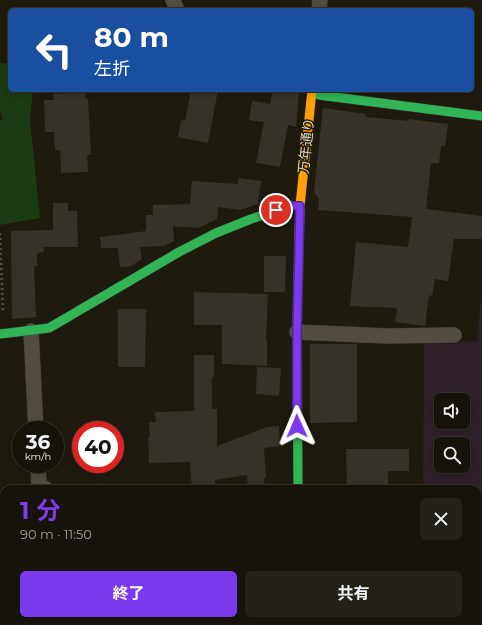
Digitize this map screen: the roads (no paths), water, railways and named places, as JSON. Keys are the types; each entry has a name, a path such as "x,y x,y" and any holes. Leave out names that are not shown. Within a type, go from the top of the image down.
{"street":[{"name":"万年通り","path":"298,485 297,332 300,206 312,92"},
{"path":"315,92 319,95 482,116"},
{"path":"2,334 49,328 179,252 216,233 251,218 288,206 300,206"},
{"path":"31,331 36,421"},
{"path":"297,332 387,336 454,335"},
{"path":"38,473 39,485"}]}
